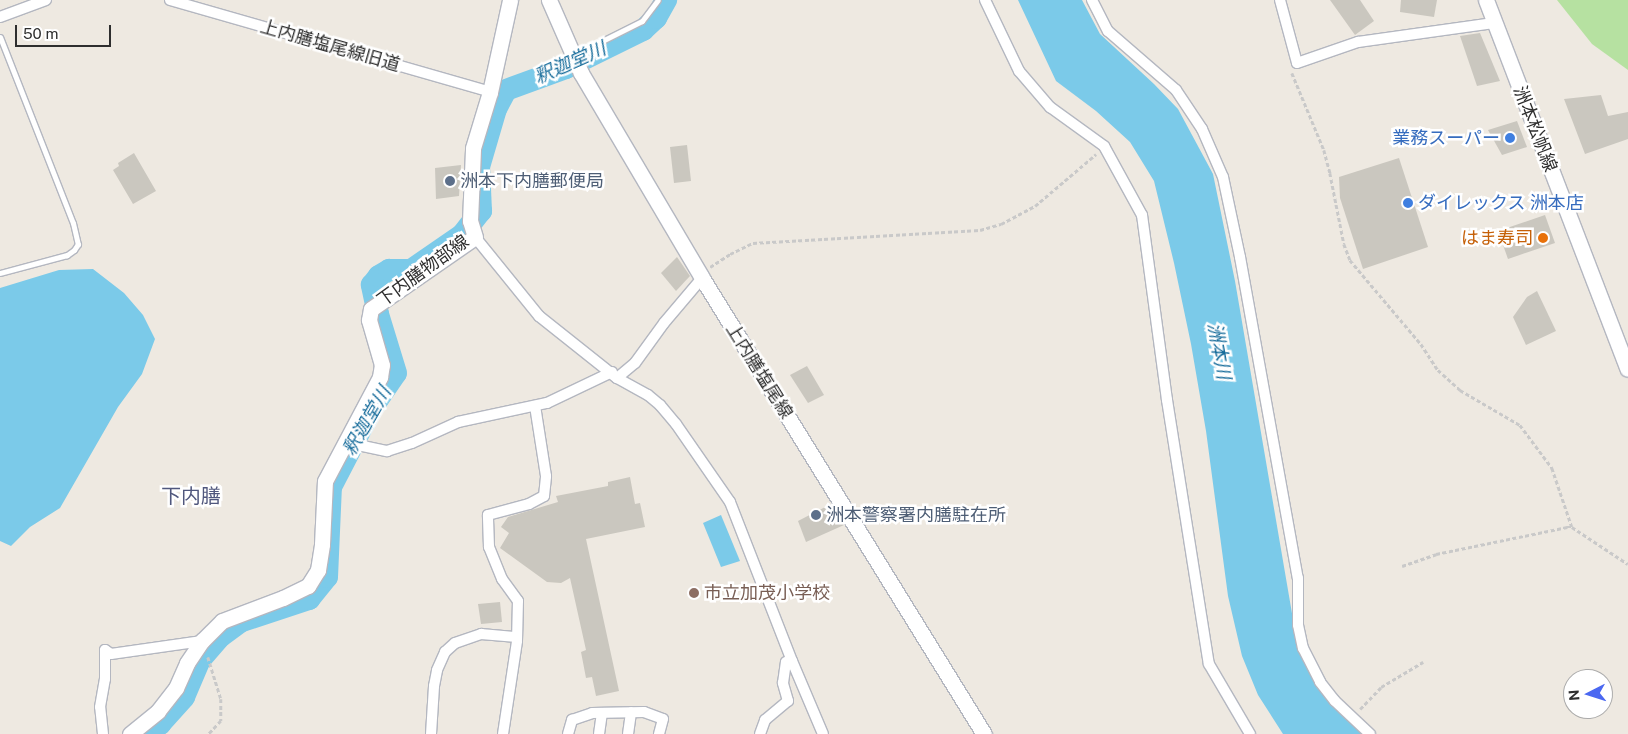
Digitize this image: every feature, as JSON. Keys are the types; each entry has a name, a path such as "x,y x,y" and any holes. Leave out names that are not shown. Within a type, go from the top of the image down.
{"main road":[{"name":"下内膳物部線","path":"130,734 158,711 176,688 187,663 202,642 222,621 283,598 308,586 318,570 322,544 325,481 351,442 380,377 382,365 369,320 376,305 472,229 474,148 490,92 510,0"},
{"name":"上内膳塩尾線","path":"549,0 581,73 702,278 984,734"},
{"name":"洲本松帆線","path":"1486,0 1628,369"}],"street":[{"path":"0,18 46,0"},
{"name":"上内膳塩尾線旧道","path":"170,0 490,92"},
{"path":"985,0 1019,71 1050,107 1104,146 1142,215 1167,400 1209,664 1250,734"},
{"path":"1092,0 1108,32 1176,90 1202,129 1223,177 1240,257 1298,578 1298,624 1303,648 1320,682 1352,718 1370,734"},
{"path":"1280,0 1297,63 1358,42 1494,23"},
{"path":"472,229 539,316 589,358 648,395 660,405 730,502 792,661 823,734"},
{"path":"351,442 386,451 412,443 458,422 535,406 615,375 635,363 664,323 702,278"},
{"path":"502,734 517,637 518,601 502,579 489,547 488,514 529,504 544,496 546,476 535,406"},
{"path":"431,734 434,686 437,670 445,652 454,642 482,634 517,637"},
{"path":"104,734 100,714 105,680 105,650 111,654 202,642"},
{"path":"760,734 765,720 788,701 783,683 786,662 792,661"},
{"path":"628,734 631,712"},
{"path":"568,734 572,720 592,713 631,712 644,712 662,719 659,734"},
{"path":"599,734 602,713"}],"lane":[{"path":"574,56 642,21 658,0"},
{"path":"0,37 73,223 78,244 67,255 0,273"}],"path":[{"path":"1297,63 1292,72 1324,150 1344,244 1350,260 1421,344 1438,370 1460,390 1520,425 1552,468 1572,528"},
{"path":"702,278 708,269 722,259 753,244 980,230 1001,224 1035,206 1104,146"},
{"path":"1402,566 1436,554 1557,529 1572,528 1628,564"},
{"path":"202,642 221,699 221,721 209,734"},
{"path":"1352,718 1381,687 1423,662"}],"green space":[{"path":"1557,0 1628,0 1628,70 1592,44"}],"water":[{"name":"洲本川","path":"1018,0 1082,0 1100,34 1178,109 1213,174 1235,281 1294,625 1304,660 1364,734 1283,734 1258,695 1242,656 1228,596 1206,431 1191,344 1154,181 1130,142 1096,111 1056,81"},
{"path":"93,269 124,293 143,315 155,339 142,374 118,407 60,508 30,527 11,546 0,541 0,288 59,270"},
{"path":"721,515 740,561 721,567 703,523"}],"building":[{"path":"1330,0 1360,0 1374,21 1355,35"},
{"path":"1401,0 1437,0 1434,17 1400,12"},
{"path":"1480,33 1500,81 1477,86 1460,36"},
{"path":"1601,95 1608,116 1628,112 1628,139 1585,154 1564,99"},
{"path":"1517,121 1527,147 1502,155 1488,130"},
{"path":"687,145 691,181 674,183 670,147"},
{"path":"134,153 156,191 133,204 113,170 119,166 118,163"},
{"path":"1399,158 1428,247 1363,269 1340,198 1339,177"},
{"path":"461,165 459,196 436,199 435,168"},
{"path":"1545,215 1555,243 1508,259 1498,231"},
{"path":"677,257 690,276 676,291 661,273"},
{"path":"1537,291 1556,331 1526,345 1513,317 1527,297"},
{"path":"807,366 824,395 808,403 790,375"},
{"path":"630,477 635,504 640,503 645,527 586,539 619,691 596,696 592,677 586,678 581,652 586,650 570,578 561,583 547,582 500,548 509,533 501,527 508,517 558,502 556,496 608,486 608,482"},
{"path":"831,504 844,525 806,542 798,521"},
{"path":"500,602 502,622 481,624 478,604"}],"waterway":[{"name":"釈迦堂川","path":"143,734 160,724 184,697 199,661 221,636 242,621 309,599 327,577 331,487 372,408 396,373 378,314 372,285 379,276 389,270 411,270 462,235 481,211 479,167 496,109 506,90 566,68 643,30 656,18 666,0"}],"place":[{"name":"業務スーパー","path":"1510,138"},
{"name":"洲本下内膳郵便局","path":"450,181"},
{"name":"ダイレックス 洲本店","path":"1408,203"},
{"name":"はま寿司","path":"1543,238"},
{"name":"洲本警察署内膳駐在所","path":"816,515"},
{"name":"市立加茂小学校","path":"694,593"}],"district":[{"name":"下内膳","path":"191,496"}]}
